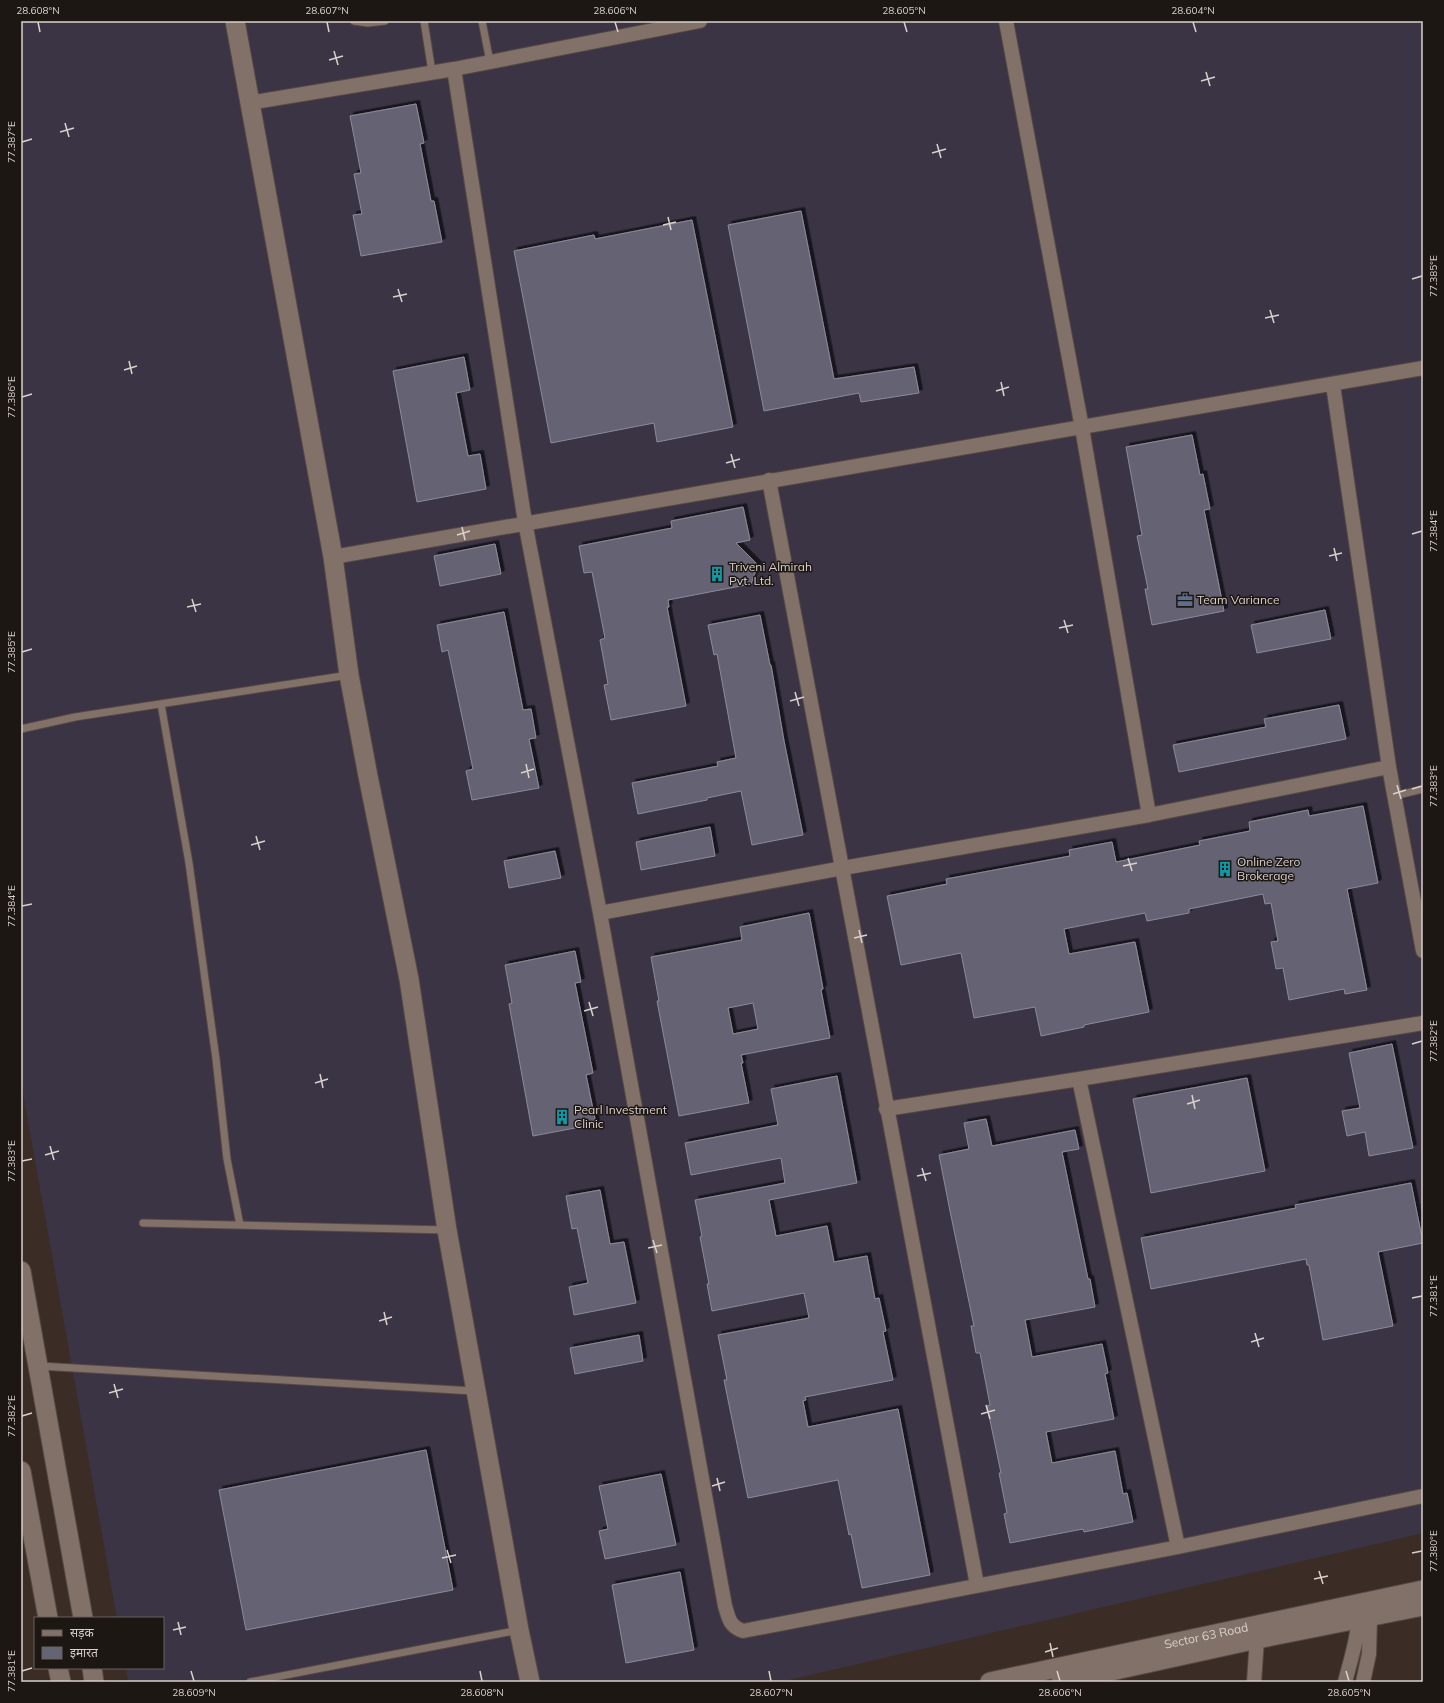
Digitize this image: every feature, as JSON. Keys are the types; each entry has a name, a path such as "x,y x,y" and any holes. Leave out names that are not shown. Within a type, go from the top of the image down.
{"street":[{"path":"235,21 333,556 349,675 408,979 447,1230 475,1391 530,1682"},
{"path":"249,103 454,69 700,21"},
{"path":"1006,21 1082,428 1149,815"},
{"path":"454,69 525,522 600,913 725,1606 733,1627 743,1631 1178,1547 1423,1496"},
{"path":"333,556 769,480 1333,385 1423,368"},
{"path":"1333,385 1389,767 1423,951"},
{"path":"769,480 843,868 886,1109 977,1585"},
{"path":"600,913 843,868 1149,815 1389,767"},
{"path":"886,1109 1423,1023"},
{"path":"1079,1079 1178,1547"},
{"path":"21,1271 83,1617"},
{"path":"21,1471 48,1617"},
{"name":"Sector 63 Road","path":"1061,1682 1257,1639 1362,1613 1423,1590"},
{"name":"Sector 63 Road","path":"990,1682 1362,1613 1423,1606"},
{"path":"1345,1682 1362,1613"},
{"path":"1362,1613 1369,1654 1363,1682"},
{"path":"1254,1682 1257,1639"},
{"path":"58,1669 60,1682"},
{"path":"92,1669 94,1682"}],"lane":[{"path":"354,21 368,23 385,21"},
{"path":"424,21 432,72"},
{"path":"482,21 490,62"},
{"path":"21,729 75,717 349,675"},
{"path":"161,704 189,863 216,1059 227,1159 240,1225"},
{"path":"1394,796 1423,789"},
{"path":"143,1223 447,1230"},
{"path":"39,1366 475,1391"},
{"path":"250,1682 519,1630"}],"shaded area":[{"path":"21,21 1423,21 1423,1533 780,1682 128,1682 126,1669 164,1669 164,1617 117,1617 21,1082"}],"building":[{"path":"416,104 424,143 420,144 431,201 434,201 442,242 361,256 353,215 362,214 354,174 361,173 350,116"},
{"path":"801,211 834,379 914,367 919,393 861,402 859,393 764,411 728,225"},
{"path":"692,220 733,427 657,442 654,423 551,443 514,251 594,235 595,239"},
{"path":"464,357 470,390 456,393 468,456 480,454 486,489 417,502 393,371"},
{"path":"1192,435 1200,475 1203,474 1210,509 1204,510 1224,611 1152,625 1145,589 1148,589 1137,536 1142,535 1126,447"},
{"path":"743,507 750,540 736,543 758,565 751,584 668,600 669,607 667,607 686,706 611,720 604,685 608,684 600,640 605,638 592,572 584,573 579,546 672,528 671,521"},
{"path":"495,544 501,574 440,586 434,556"},
{"path":"1325,610 1331,639 1257,653 1251,625"},
{"path":"504,612 523,710 531,709 536,738 529,739 539,788 472,800 466,771 473,769 448,650 442,652 437,625"},
{"path":"760,615 771,665 784,741 803,835 752,845 741,791 707,798 707,800 638,814 632,783 718,766 717,762 736,758 717,654 714,655 708,625"},
{"path":"1339,705 1346,739 1179,772 1173,745 1266,727 1264,719"},
{"path":"1363,806 1378,883 1347,889 1367,990 1345,994 1344,989 1289,1000 1283,968 1276,969 1271,942 1278,941 1271,903 1265,904 1263,894 1189,909 1189,913 1147,921 1145,913 1064,929 1069,954 1135,942 1149,1012 1084,1025 1084,1027 1041,1036 1035,1007 974,1018 961,953 901,965 887,896 947,884 946,879 1070,856 1069,850 1112,842 1116,862 1200,845 1199,841 1250,831 1249,822 1308,810 1309,816"},
{"path":"710,827 715,856 641,870 636,842"},
{"path":"555,851 561,878 509,888 504,861"},
{"path":"809,913 823,989 821,990 830,1038 741,1055 743,1063 741,1063 749,1103 679,1116 657,1001 659,1001 651,957 742,940 740,927","holes":["753,1003 758,1029 733,1034 728,1008"]},
{"path":"575,951 581,982 575,983 593,1073 586,1075 596,1124 533,1136 509,1004 512,1003 505,965"},
{"path":"1392,1044 1413,1148 1369,1156 1365,1132 1347,1136 1342,1111 1360,1108 1349,1053"},
{"path":"837,1076 857,1183 769,1200 776,1236 827,1226 834,1262 867,1256 875,1299 879,1298 886,1331 883,1332 893,1380 805,1397 806,1400 803,1401 808,1427 898,1409 930,1575 862,1588 838,1480 748,1498 724,1380 727,1380 718,1335 809,1318 804,1293 712,1311 707,1284 709,1284 700,1237 702,1236 695,1200 785,1183 781,1158 691,1175 685,1143 778,1125 771,1089"},
{"path":"1247,1078 1265,1171 1151,1193 1133,1099"},
{"path":"986,1119 992,1146 1075,1130 1079,1149 1062,1152 1095,1307 1025,1320 1032,1357 1102,1344 1108,1373 1105,1374 1114,1419 1046,1432 1052,1463 1115,1451 1123,1494 1127,1493 1133,1522 1084,1532 1083,1529 1010,1543 1004,1514 1007,1513 999,1473 1001,1473 987,1406 990,1405 980,1353 976,1353 971,1326 974,1326 939,1155 969,1149 964,1123"},
{"path":"1411,1183 1423,1243 1378,1252 1393,1326 1323,1340 1309,1265 1307,1265 1306,1259 1151,1289 1141,1238 1296,1208 1295,1205"},
{"path":"600,1190 610,1244 624,1242 636,1303 574,1315 569,1287 588,1283 577,1228 572,1229 566,1196"},
{"path":"639,1335 643,1361 575,1374 570,1348"},
{"path":"426,1450 453,1590 246,1630 219,1490"},
{"path":"661,1474 676,1545 605,1559 599,1531 608,1529 599,1486"},
{"path":"680,1572 694,1650 626,1663 612,1585"}],"place":[{"name":"Triveni Almirah Pvt. Ltd.","path":"717,574"},
{"name":"Team Variance","path":"1185,600"},
{"name":"Online Zero Brokerage","path":"1225,869"},
{"name":"Pearl Investment Clinic","path":"562,1117"}]}
